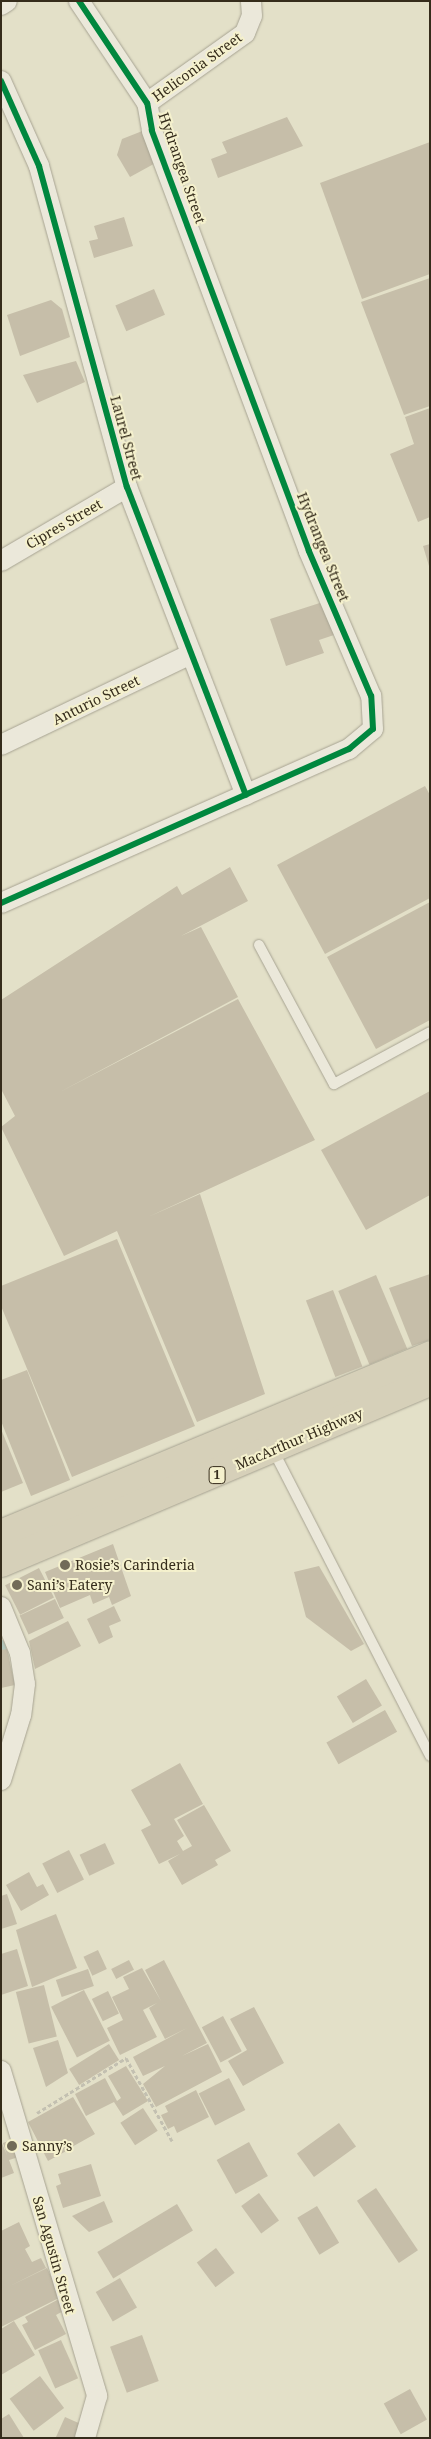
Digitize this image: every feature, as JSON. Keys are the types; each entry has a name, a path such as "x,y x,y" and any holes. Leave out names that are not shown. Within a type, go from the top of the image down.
{"highway":[{"name":"MacArthur Highway","path":"1,1563 268,1438 430,1355"},
{"name":"MacArthur Highway","path":"1,1534 430,1382"}],"street":[{"path":"1,5 7,1"},
{"name":"Hydrangea Street","path":"1,903 349,749 373,729 371,696 309,550 152,130 147,103 78,1"},
{"name":"Heliconia Street","path":"147,103 245,33 252,16 251,1"},
{"name":"Laurel Street","path":"1,81 39,166 127,487 246,795"},
{"name":"Cipres Street","path":"1,561 127,487"},
{"name":"Anturio Street","path":"1,744 191,654"},
{"path":"1,1607 20,1653 25,1684 21,1715 1,1780"},
{"name":"San Agustin Street","path":"1,2071 97,2396 85,2438"}],"lane":[{"path":"260,945 334,1084 430,1032"},
{"path":"268,1438 430,1756"}],"path":[{"path":"16,2122 126,2058 172,2141"}],"building":[{"path":"287,117 303,146 218,178 211,159 227,153 222,142"},
{"path":"150,128 161,160 130,177 117,155 122,139"},
{"path":"430,142 430,274 362,299 320,183"},
{"path":"124,217 133,246 94,258 89,241 98,239 94,226"},
{"path":"430,278 430,406 404,415 361,302"},
{"path":"154,289 165,315 126,331 115,305"},
{"path":"51,300 62,309 70,337 20,356 7,315"},
{"path":"76,361 85,382 37,403 23,375"},
{"path":"430,408 430,517 418,522 390,454 414,444 405,417"},
{"path":"430,544 430,566 429,566 423,546"},
{"path":"326,601 337,634 319,640 324,653 286,666 270,619"},
{"path":"425,786 430,795 430,898 325,954 277,865"},
{"path":"230,867 248,901 181,936 201,927 238,997 58,1093 238,999 315,1140 148,1217 200,1194 265,1394 197,1422 117,1231 64,1256 1,1127 15,1116 1,1089 1,1000 177,886 182,895"},
{"path":"430,902 430,1020 376,1049 327,957"},
{"path":"430,1091 430,1195 366,1230 321,1150"},
{"path":"117,1239 195,1426 72,1477 1,1306 1,1286"},
{"path":"430,1274 430,1340 412,1346 389,1288"},
{"path":"376,1275 407,1349 370,1365 338,1291"},
{"path":"333,1290 362,1367 335,1377 306,1300"},
{"path":"27,1370 70,1480 31,1496 1,1421 1,1380"},
{"path":"1,1429 23,1483 1,1492"},
{"path":"113,1544 131,1596 112,1605 109,1597 93,1604 90,1595 60,1608 45,1572"},
{"path":"319,1566 364,1644 351,1651 306,1617 294,1572"},
{"path":"39,1568 54,1597 20,1615 5,1585"},
{"path":"55,1599 64,1618 29,1635 20,1615"},
{"path":"114,1606 121,1621 109,1626 113,1637 99,1644 87,1619"},
{"path":"68,1621 81,1646 35,1669 29,1641"},
{"path":"7,1649 15,1685 1,1688 1,1650"},
{"path":"366,1679 382,1706 353,1723 337,1697"},
{"path":"385,1710 397,1732 339,1764 326,1742"},
{"path":"180,1763 203,1804 174,1819 184,1836 177,1841 183,1851 192,1846 177,1820 204,1805 231,1851 215,1860 218,1865 182,1885 168,1861 180,1854 159,1864 141,1830 151,1825 131,1790"},
{"path":"105,1843 115,1864 89,1876 80,1855"},
{"path":"69,1850 84,1879 57,1893 42,1864"},
{"path":"29,1872 37,1887 43,1884 49,1895 21,1911 6,1885"},
{"path":"7,1894 17,1924 1,1929 1,1896"},
{"path":"56,1914 77,1968 32,1987 16,1930"},
{"path":"17,1949 28,1986 1,1995 1,1954"},
{"path":"98,1950 107,1969 92,1976 83,1957"},
{"path":"129,1960 134,1970 116,1979 111,1969"},
{"path":"164,1960 207,2043 182,2056 208,2044 222,2072 156,2107 143,2084 165,2066 143,2076 133,2057 187,2028 165,2039 149,2008 157,2003 143,2010 157,2037 120,2055 107,2028 123,2020 112,1997 129,1989 123,1977 142,1968 161,2001 145,1970"},
{"path":"88,1969 94,1986 62,1997 56,1980"},
{"path":"44,1985 57,2036 29,2043 16,1992"},
{"path":"84,1990 110,2041 77,2058 51,2007"},
{"path":"108,1991 119,2013 103,2021 92,1999"},
{"path":"254,2007 284,2063 243,2086 228,2061 247,2050 230,2019"},
{"path":"223,2016 242,2051 221,2063 202,2027"},
{"path":"58,2040 68,2073 46,2087 33,2048"},
{"path":"109,2044 119,2060 79,2085 69,2069"},
{"path":"126,2066 148,2101 123,2116 114,2102 86,2116 75,2094 105,2078 117,2101 121,2098 108,2076"},
{"path":"229,2078 245,2110 215,2126 199,2093"},
{"path":"196,2090 209,2117 177,2133 174,2126 168,2129 161,2115 168,2112 165,2106"},
{"path":"73,2097 95,2134 70,2148 65,2140 70,2149 48,2161 28,2122"},
{"path":"143,2108 158,2131 135,2145 120,2123"},
{"path":"339,2123 356,2146 314,2177 297,2154"},
{"path":"16,2138 22,2156 9,2160 14,2173 1,2178 1,2141 7,2155 3,2143"},
{"path":"249,2142 268,2176 236,2194 217,2160"},
{"path":"91,2164 101,2196 63,2208 56,2186 61,2184 58,2174"},
{"path":"376,2188 418,2250 399,2263 357,2201"},
{"path":"259,2193 279,2221 261,2233 241,2206"},
{"path":"104,2201 113,2222 89,2232 72,2216"},
{"path":"177,2204 193,2231 113,2278 97,2252"},
{"path":"317,2206 339,2243 319,2255 297,2218"},
{"path":"19,2222 30,2246 25,2249 32,2262 41,2258 46,2268 10,2286 47,2268 61,2297 1,2327 1,2231"},
{"path":"216,2248 235,2273 215,2287 197,2262"},
{"path":"120,2278 137,2307 113,2321 96,2292"},
{"path":"59,2299 65,2310 56,2315 66,2334 35,2350 22,2325 28,2322 25,2317"},
{"path":"14,2321 35,2355 1,2375 1,2329"},
{"path":"142,2335 159,2381 127,2393 110,2347"},
{"path":"61,2340 78,2378 55,2389 38,2350"},
{"path":"40,2376 64,2408 34,2431 10,2399"},
{"path":"410,2389 427,2420 401,2434 384,2404"},
{"path":"9,2414 24,2438 1,2438 1,2419"},
{"path":"65,2417 83,2425 77,2438 56,2437"}],"waterway":[{"path":"1,1644 5,1658"}],"cycle path":[{"path":"1,903 349,749 373,729 371,696 309,551 152,130 147,103 79,1"},
{"path":"1,81 39,166 127,487 246,795"}],"place":[{"name":"Rosie’s Carinderia","path":"65,1565"},
{"name":"Sani’s Eatery","path":"17,1585"},
{"name":"Sanny’s","path":"12,2146"}]}
